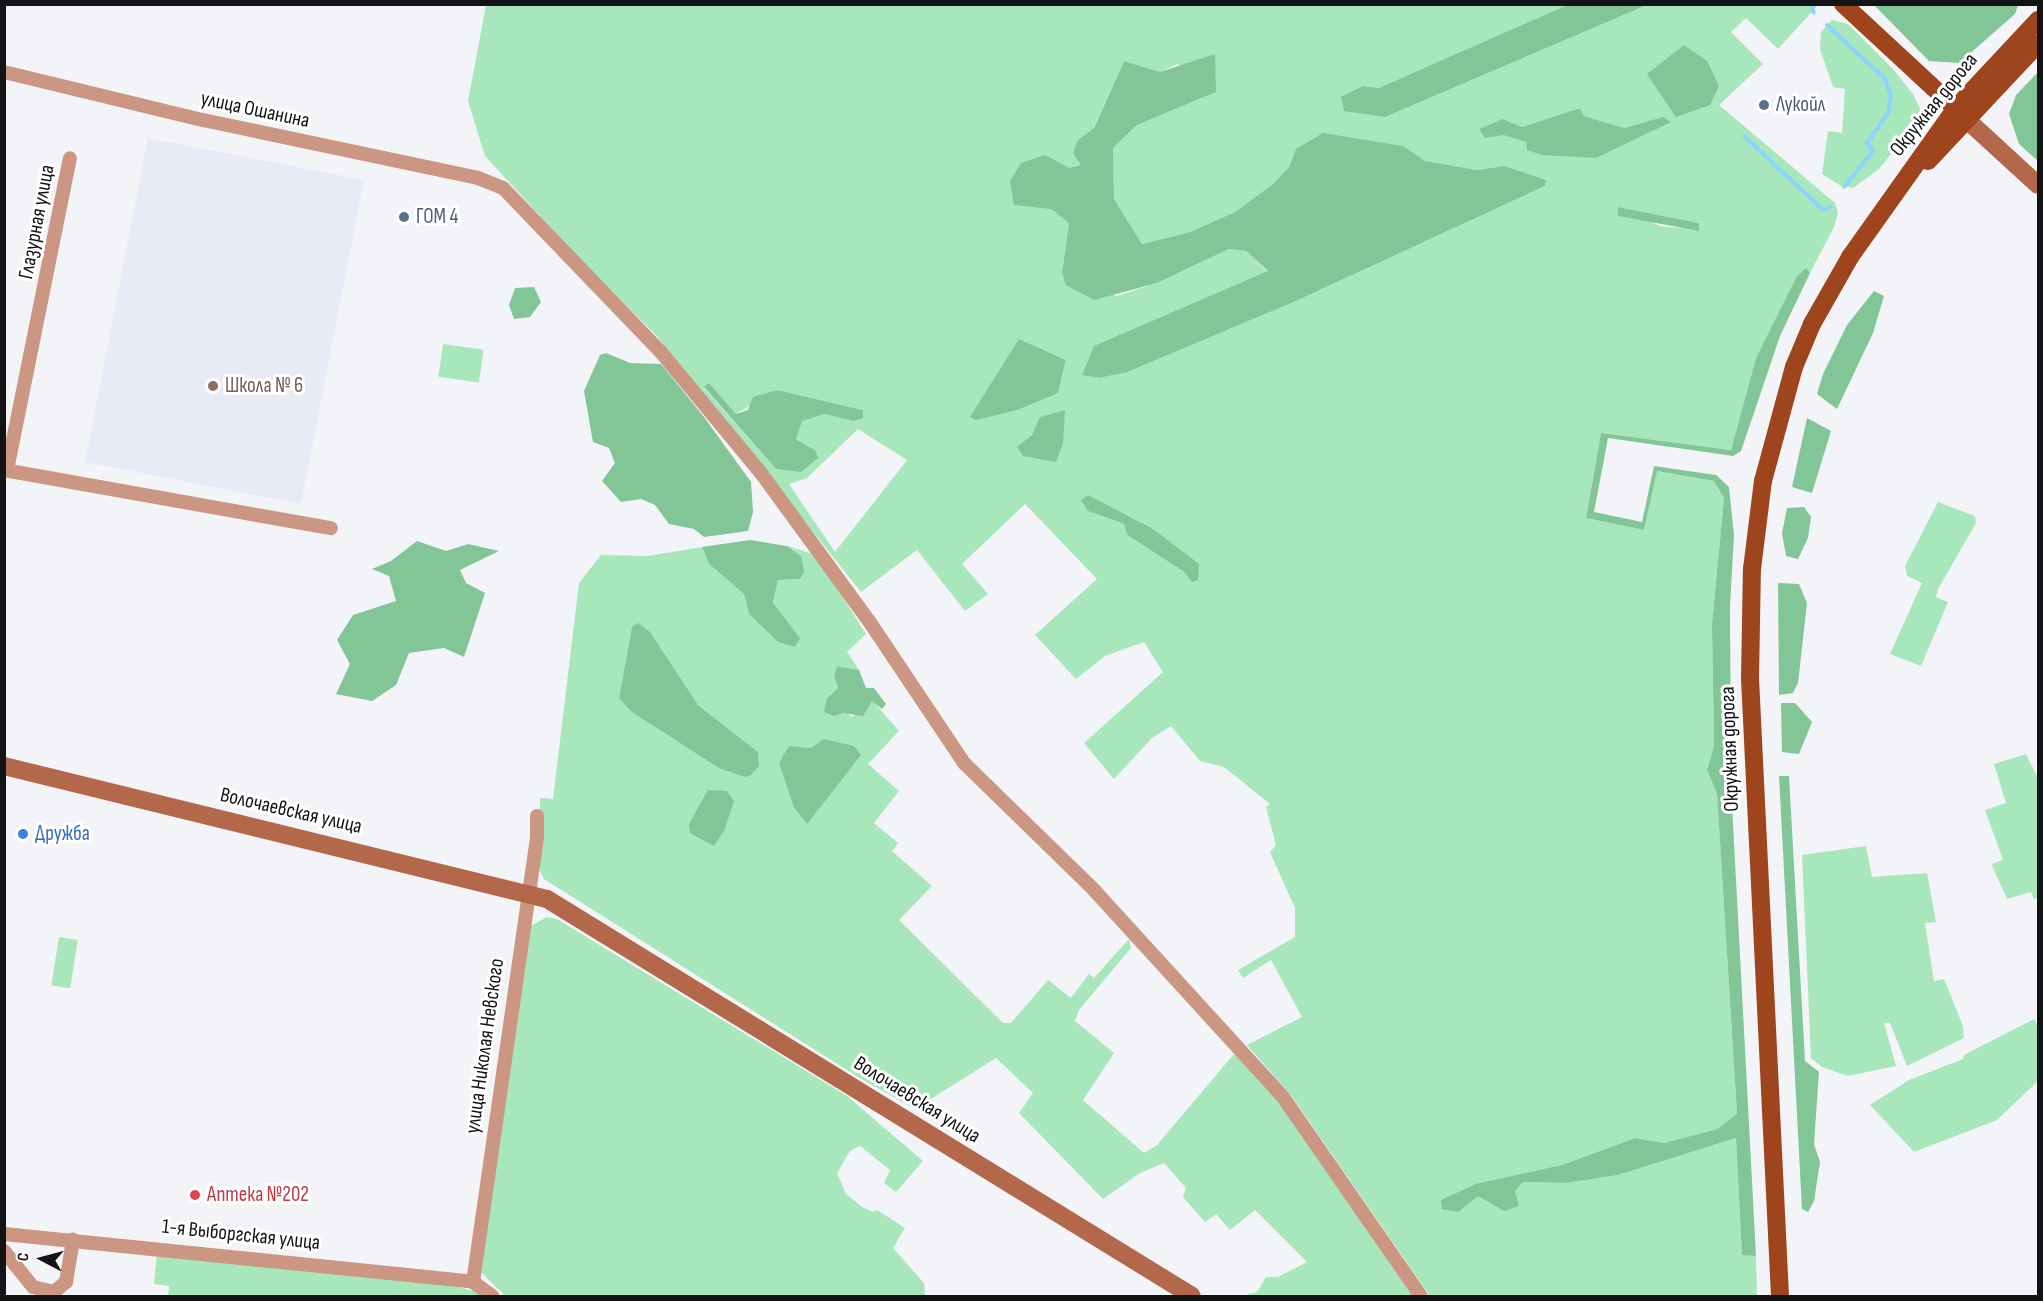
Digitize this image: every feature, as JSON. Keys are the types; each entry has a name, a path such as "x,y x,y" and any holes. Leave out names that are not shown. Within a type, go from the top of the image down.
{"main road":[{"path":"1844,4 1961,114"},
{"name":"Окружная дорога","path":"1780,1296 1753,748 1752,569 1763,481 1790,377 1812,324 1871,225 2038,20"},
{"name":"Окружная дорога","path":"1961,114 2038,45"}],"street":[{"name":"улица Ошанина","path":"4,72 498,185 660,351 761,473 869,621 964,763 1094,890 1283,1097 1421,1296"},
{"path":"1961,114 2038,185"},
{"name":"Глазурная улица","path":"6,470 70,158"},
{"path":"6,470 331,528"},
{"name":"Волочаевская улица","path":"4,766 529,892 564,909 1192,1296"},
{"name":"улица Николая Невского","path":"473,1282 529,892 537,816"},
{"name":"1-я Выборгская улица","path":"4,1234 473,1282"},
{"path":"4,1251 33,1287 54,1292 66,1281 73,1240"},
{"path":"473,1282 492,1296"}],"shaded area":[{"name":"Школа № 6","path":"148,138 364,180 301,504 85,462"}],"green space":[{"path":"1570,4 1647,5 1385,117 1344,111 1341,97 1363,86 1379,88"},
{"path":"486,5 1570,5 1379,88 1363,86 1385,117 1647,5 1818,5 1778,49 1746,18 1731,32 1763,64 1719,105 1835,203 1838,213 1834,227 1810,273 1805,269 1756,358 1731,450 1601,433 1586,518 1644,530 1656,471 1715,481 1724,498 1712,624 1714,746 1707,770 1717,794 1737,1115 1717,1129 1664,1143 1635,1138 1478,1196 1515,1191 1523,1182 1566,1183 1618,1175 1736,1138 1742,1254 1756,1256 1757,1296 1430,1296 1291,1095 1247,1045 1302,1017 1271,960 1243,978 1238,970 1295,937 1295,908 1270,852 1276,845 1266,807 1270,804 1224,767 1200,761 1171,726 1152,738 1114,779 1084,743 1163,672 1144,642 1105,656 1076,679 1035,635 1097,579 1025,504 962,564 988,594 965,611 917,550 861,592 656,335 584,264 485,156 468,101","holes":["1124,61 1160,72 1177,64 1216,92 1137,125 1113,148 1114,199 1142,244 1190,232 1235,212 1273,184 1289,167 1296,149 1403,146 1424,161 1477,170 1504,166 1545,186 1296,301 1127,371 1099,378 1082,375 1203,302 1268,272 1246,251 1229,249 1157,283 1117,296 1062,273 1069,223 1051,209 1069,168 1081,165 1078,140 1093,129","1580,108 1584,116 1624,128 1663,117 1542,155 1526,142 1503,135 1503,119 1522,127","1618,207 1699,223 1699,230 1660,226","1019,339 1066,360 1058,393","709,384 736,414 777,390 863,410 853,421 824,414 801,421 796,439 815,450 776,469 704,388","858,429 907,460 835,552 789,484 807,478","1088,511 1153,529 1192,582 1183,571 1127,535 1124,524"]},
{"path":"1874,5 2018,5 2015,14 1959,63 1929,61"},
{"path":"1832,20 1848,24 1893,69 1913,94 1920,109 1917,122 1879,169 1853,188 1841,186 1822,174 1828,131 1842,133 1845,89 1833,87 1820,49 1821,32"},
{"path":"1684,45 1707,61 1719,86 1710,105 1676,117 1647,74"},
{"path":"1215,54 1216,92 1137,125 1113,148 1114,199 1142,244 1190,232 1235,212 1273,184 1289,167 1296,149 1323,133 1403,146 1425,161 1477,170 1504,166 1546,180 1545,186 1296,301 1127,372 1099,378 1082,375 1094,346 1268,271 1246,251 1229,249 1157,283 1094,300 1066,285 1062,273 1069,223 1051,209 1014,205 1010,181 1021,163 1045,155 1069,168 1081,165 1073,153 1078,140 1094,128 1124,61 1160,72"},
{"path":"2038,72 2038,161 2019,144 2009,114 2016,95"},
{"path":"1580,108 1584,116 1624,128 1663,117 1671,122 1596,158 1542,155 1527,150 1526,142 1503,135 1485,138 1479,129 1503,119 1522,127"},
{"path":"1618,207 1699,223 1699,231 1618,216"},
{"path":"1806,268 1810,273 1780,336 1741,451 1733,456 1608,438 1594,512 1642,522 1654,466 1716,475 1729,487 1734,535 1730,606 1731,786 1756,1256 1742,1255 1736,1138 1618,1175 1566,1183 1523,1182 1515,1191 1519,1206 1504,1211 1478,1196 1458,1212 1442,1209 1441,1200 1476,1184 1562,1165 1635,1138 1664,1143 1717,1129 1737,1114 1717,794 1707,770 1714,746 1712,624 1724,498 1714,481 1657,471 1644,530 1586,518 1601,433 1731,450 1756,358 1797,276"},
{"path":"534,287 541,302 530,317 514,319 509,305 515,288"},
{"path":"1874,291 1884,296 1873,333 1837,409 1817,394 1823,374 1847,325"},
{"path":"1019,339 1066,360 1058,393 1017,410 976,420 970,417"},
{"path":"443,344 484,350 479,382 438,377"},
{"path":"606,353 630,363 661,364 704,417 751,482 753,512 748,531 704,537 694,529 669,524 655,505 641,499 621,502 602,481 615,463 609,448 593,442 584,391 600,355"},
{"path":"709,383 736,414 748,410 753,397 777,390 863,410 863,418 853,421 824,414 802,421 796,439 815,450 818,458 801,472 776,469 704,387"},
{"path":"1065,410 1063,443 1056,462 1023,456 1017,447 1032,435 1040,417"},
{"path":"1807,418 1831,431 1812,493 1792,487"},
{"path":"1088,495 1153,529 1199,564 1198,580 1192,582 1183,571 1127,535 1124,524 1088,511 1081,500"},
{"path":"1938,502 1975,516 1976,523 1938,589 1936,597 1948,602 1921,666 1890,654 1922,583 1907,576 1905,566"},
{"path":"1804,507 1811,517 1808,538 1798,559 1786,556 1782,533 1787,508"},
{"path":"750,540 787,546 801,556 804,572 800,579 778,580 773,603 800,638 795,647 778,642 749,614 744,594 709,564 702,547"},
{"path":"417,541 446,551 468,544 499,551 460,570 466,583 485,593 464,657 444,648 409,653 396,685 372,701 336,694 350,664 337,640 353,615 396,601 389,576 372,569 391,561"},
{"path":"787,546 810,553 823,566 866,634 847,652 859,670 837,666 834,676 838,688 827,698 852,717 872,700 899,731 868,764 899,791 874,823 898,843 892,851 932,886 899,920 1003,1023 1011,1023 1048,980 1071,998 1089,974 1094,978 1129,939 1131,948 1079,1010 1075,1021 1114,1053 1083,1100 1144,1153 1157,1145 1233,1055 1238,1055 1287,1112 1412,1296 1242,1296 1257,1292 1266,1277 1278,1277 1307,1262 1255,1210 1230,1230 1216,1214 1205,1222 1183,1197 1186,1188 1164,1163 1140,1173 1103,1199 1019,1113 1033,1093 996,1058 915,1109 858,1077 544,879 539,869 540,798 553,799 579,583 601,555 648,556 702,547 709,564 744,594 749,614 800,638 773,604 778,580 800,579 801,556","holes":["632,627 698,705 758,752 619,698","821,744 807,824 794,808 779,763 790,747 811,748"]},
{"path":"1778,583 1799,584 1807,603 1798,683 1793,693 1779,695"},
{"path":"638,623 650,632 698,705 758,752 759,766 751,775 745,777 719,768 632,712 619,698 632,627"},
{"path":"837,666 859,670 866,688 874,688 886,704 882,709 872,701 863,716 843,713 834,716 824,712 827,698 838,688 834,676"},
{"path":"1781,703 1795,703 1812,722 1799,754 1782,752"},
{"path":"824,739 854,746 861,755 807,824 794,808 779,763 789,746 811,748"},
{"path":"2026,754 2038,778 2038,898 2034,899 2031,892 2007,899 1992,864 2003,860 1985,810 2006,803 1994,764"},
{"path":"1779,776 1789,776 1805,1061 1819,1072 1814,1144 1820,1162 1814,1201 1808,1212 1802,1209"},
{"path":"708,790 727,791 734,801 724,831 714,846 690,833 689,824"},
{"path":"1866,846 1872,877 1927,873 1936,922 1925,923 1934,981 1944,979 1963,1026 1964,1038 1907,1066 1890,1023 1884,1023 1896,1066 1848,1076 1822,1067 1811,1058 1802,855"},
{"path":"547,917 557,919 847,1096 923,1161 896,1192 884,1183 890,1170 860,1146 850,1151 837,1173 846,1194 862,1207 873,1212 877,1210 905,1228 893,1248 924,1283 925,1296 505,1296 481,1272 529,927"},
{"path":"59,937 78,940 70,988 51,985"},
{"path":"2034,1019 2038,1026 2038,1081 1997,1120 1914,1152 1870,1105 1909,1080 1963,1059 1964,1055"},
{"path":"157,1253 453,1286 474,1291 482,1296 168,1296 169,1286 154,1284"}],"waterway":[{"path":"1811,4 1814,13"},
{"path":"1827,25 1885,79 1891,95 1888,113 1867,143 1873,151 1844,187"},
{"path":"1744,136 1823,210 1830,207"}],"place":[{"name":"Лукойл","path":"1764,105"},
{"name":"ГОМ 4","path":"404,217"},
{"name":"Школа № 6","path":"213,386"},
{"name":"Дружба","path":"23,834"},
{"name":"Аптека №202","path":"195,1195"}]}
